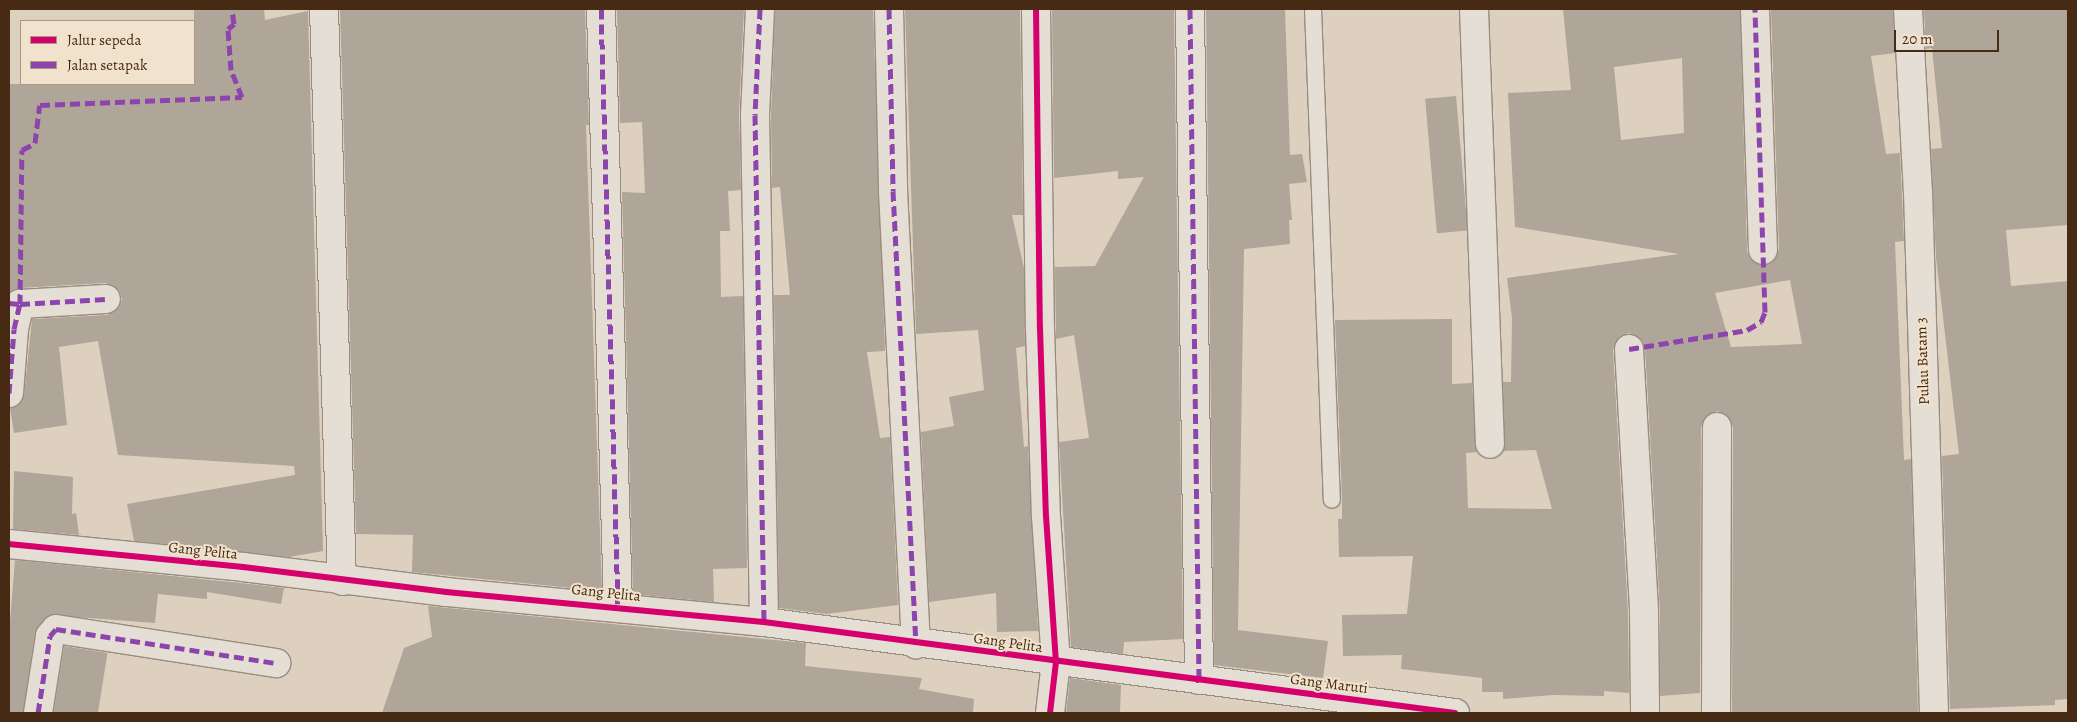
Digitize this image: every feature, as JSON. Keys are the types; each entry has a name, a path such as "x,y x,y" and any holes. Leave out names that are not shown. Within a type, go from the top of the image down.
{"street":[{"path":"324,9 342,581"},
{"path":"601,9 618,607"},
{"path":"760,9 755,115 764,622"},
{"path":"889,9 896,240 916,644"},
{"path":"1036,9 1040,338 1046,516 1056,662 1050,713"},
{"path":"1190,9 1199,680"},
{"path":"1474,9 1490,444"},
{"path":"1756,9 1763,250"},
{"name":"Pulau Batam 3","path":"1908,9 1918,192 1934,713"},
{"path":"9,393 14,303 106,299"},
{"path":"1629,348 1644,612 1645,713"},
{"path":"1716,713 1717,427"},
{"name":"Gang Pelita","path":"9,544 243,567 342,581 764,622 916,644 1199,680"},
{"path":"38,713 50,636 56,629 276,664"},
{"name":"Gang Maruti","path":"1199,680 1456,713"}],"lane":[{"path":"1313,9 1332,500"}],"building":[{"path":"194,9 264,9 265,20 308,11 323,551 289,557 134,541 127,504 295,475 294,466 118,455 98,341 59,347 67,425 14,433 10,408 22,402 24,395 32,319 107,315 120,306 122,299 119,290 105,283 19,288 9,294 9,84 195,85"},
{"path":"340,9 585,9 589,125 586,125 602,591 412,572 413,535 356,534"},
{"path":"617,9 744,9 739,114 741,190 728,191 730,231 720,231 721,297 743,296 747,568 713,569 714,602 633,594 622,192 645,193 642,122 620,123"},
{"path":"775,9 873,9 885,351 867,352 880,438 890,437 898,605 826,614 779,608 774,295 790,295 780,187 772,188 771,115"},
{"path":"905,9 1020,9 1023,215 1012,215 1024,268 1025,346 1016,348 1024,447 1028,446 1038,631 997,632 996,593 929,602 921,432 954,426 949,397 984,390 978,330 916,334"},
{"path":"1052,9 1174,9 1183,639 1124,642 1123,654 1071,647 1059,442 1089,438 1074,335 1056,339 1055,267 1095,266 1144,177 1118,179 1118,171 1054,178"},
{"path":"1206,9 1285,9 1290,155 1302,154 1307,182 1289,184 1292,220 1289,220 1290,244 1244,249 1238,630 1328,641 1323,678 1214,665"},
{"path":"1563,9 1740,9 1747,251 1750,259 1763,266 1772,263 1779,249 1771,9 1893,9 1895,53 1871,56 1886,154 1900,153 1904,241 1895,242 1904,460 1911,459 1918,713 1732,713 1733,427 1730,419 1718,411 1709,414 1701,427 1700,693 1660,696 1660,611 1645,348 1642,340 1629,333 1620,336 1613,350 1628,613 1629,693 1604,691 1604,696 1554,695 1503,699 1503,692 1482,692 1482,678 1401,669 1402,655 1343,656 1342,615 1407,614 1413,556 1339,557 1338,519 1342,519 1342,500 1335,320 1452,319 1452,384 1472,383 1477,452 1466,453 1468,508 1552,509 1536,450 1504,451 1503,382 1511,382 1512,318 1507,278 1679,254 1515,227 1508,93 1571,90","holes":["1682,58 1684,133 1621,140 1614,67","1790,280 1802,344 1731,347 1715,293"]},
{"path":"1924,9 2068,9 2068,225 2006,230 2011,286 2068,281 2068,699 2055,700 2055,705 1950,709 1942,456 1959,454 1936,257 1931,149 1942,148 1932,48 1926,49"},
{"path":"1456,96 1468,230 1437,233 1425,99"},
{"path":"14,471 73,477 72,514 76,513 79,535 13,529"},
{"path":"15,560 284,588 281,604 207,592 207,599 158,594 155,623 50,615 35,634 23,713 9,713 9,633"},
{"path":"428,606 806,643 805,666 922,678 919,689 974,699 973,713 382,713 404,648 432,637"},
{"path":"64,646 107,653 98,713 53,713"},
{"path":"1070,678 1121,685 1120,713 1066,713"}],"marked path":[{"path":"9,303 20,304 22,150 35,143 40,105 242,97 231,70 228,29 234,24 232,9"},
{"path":"601,9 618,607"},
{"path":"760,9 755,115 764,622"},
{"path":"889,9 893,191 916,644"},
{"path":"1190,9 1199,680 1196,680"},
{"path":"1629,349 1747,330 1761,322 1765,312 1755,9"},
{"path":"9,393 14,329 20,304 106,299"},
{"path":"38,713 50,636 56,629 276,663"}],"cycle path":[{"path":"1036,9 1040,328 1046,516 1056,662 1050,713"},
{"path":"9,544 243,567 446,592 764,622 1455,713"}]}
